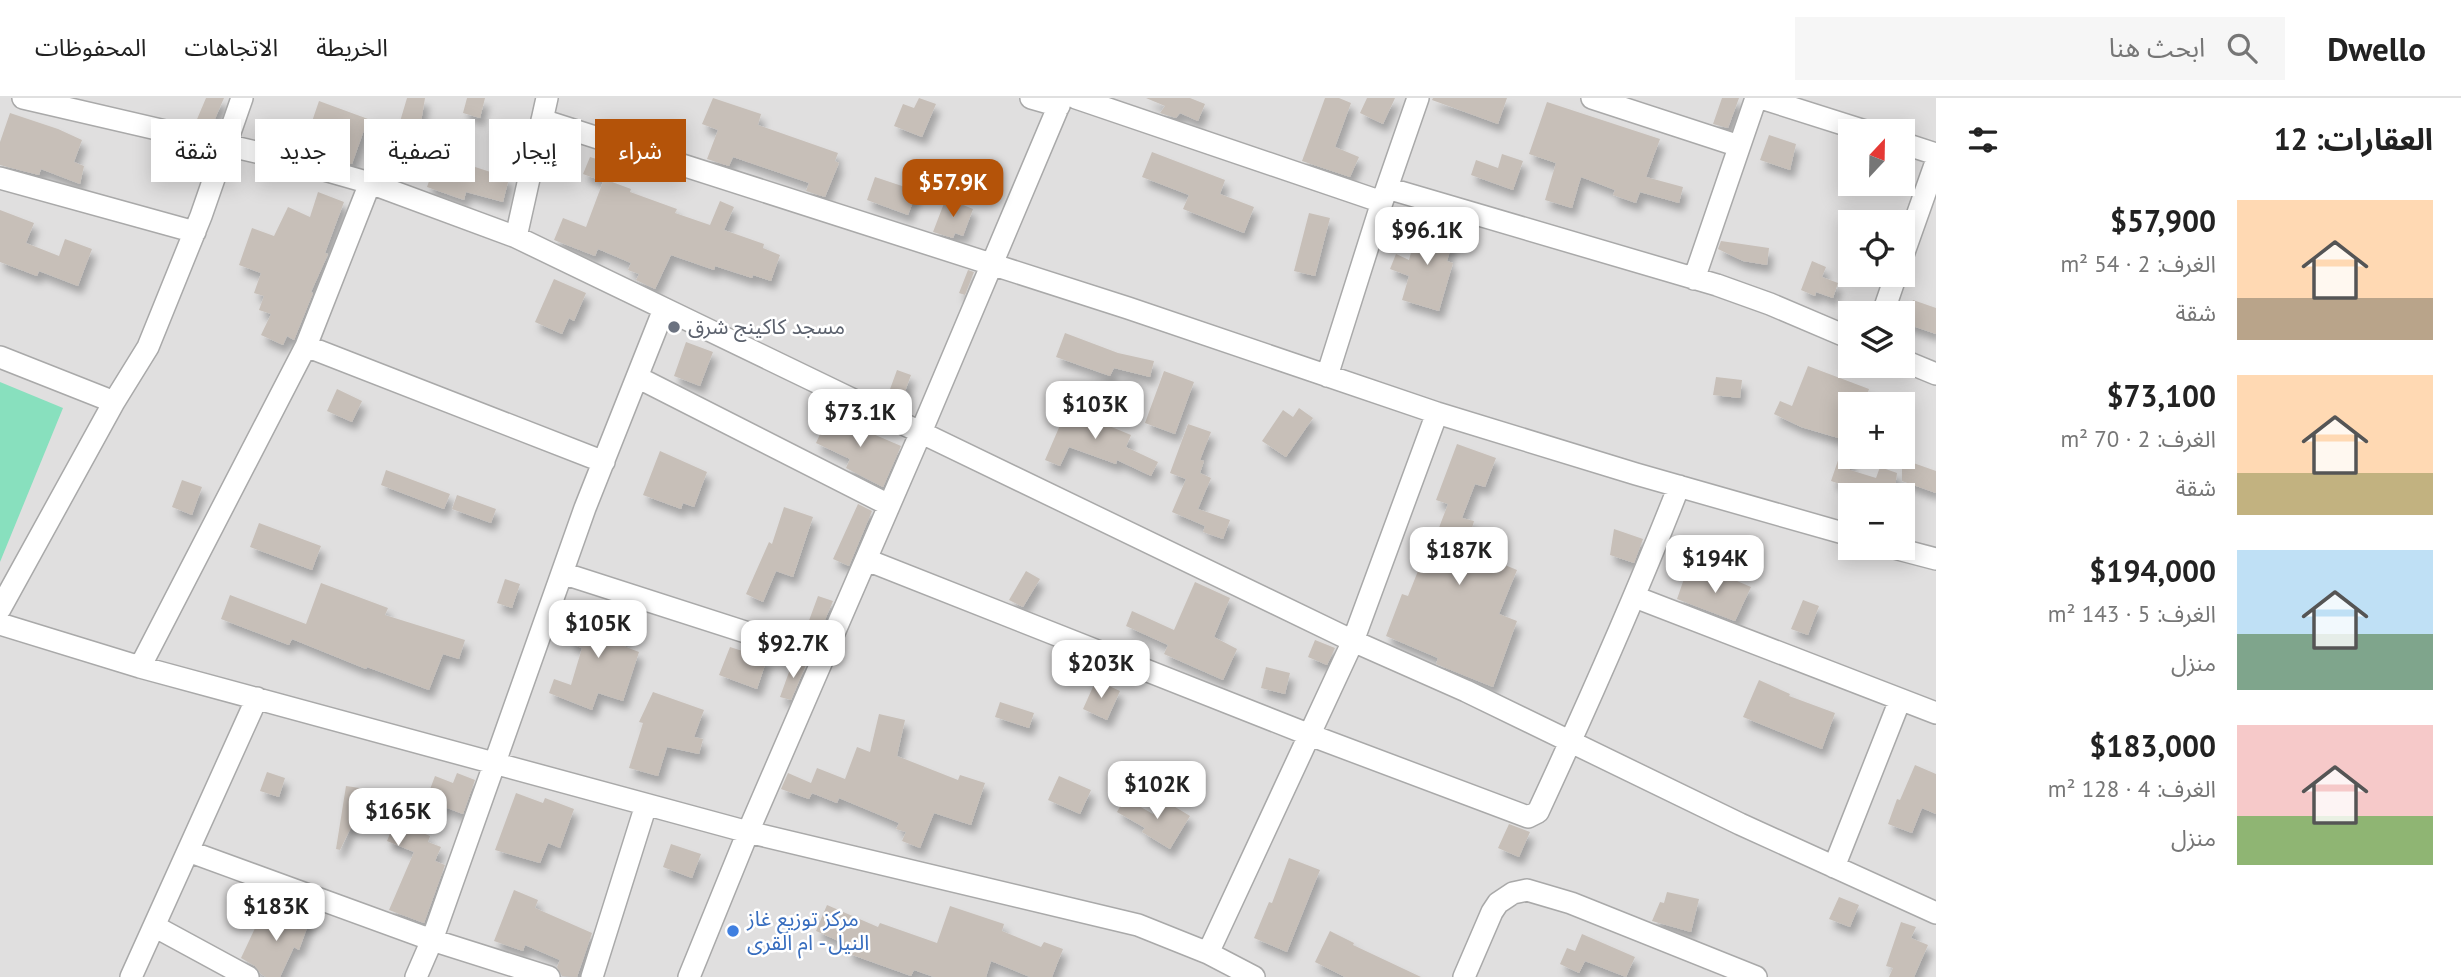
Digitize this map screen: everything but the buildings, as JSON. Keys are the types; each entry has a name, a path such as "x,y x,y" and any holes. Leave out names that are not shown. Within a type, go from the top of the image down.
{"street":[{"path":"23,98 151,128"},
{"path":"235,119 242,98"},
{"path":"542,119 547,98"},
{"path":"1031,98 1066,101 1384,195 1531,232 1694,279 1770,304 1838,333"},
{"path":"1327,376 1384,195 1418,98"},
{"path":"1592,98 1739,146"},
{"path":"1694,279 1758,98 1838,123"},
{"path":"689,977 822,657 867,560 993,264 1066,101"},
{"path":"581,132 993,264 1437,413 1838,532"},
{"path":"1915,147 1936,154"},
{"path":"241,149 370,183 516,237 1353,641 1571,740 1740,824 1936,913"},
{"path":"1915,221 1936,162"},
{"path":"0,178 195,232"},
{"path":"0,609 114,402 148,347 212,182"},
{"path":"516,237 528,182"},
{"path":"140,667 306,346 370,183"},
{"path":"416,977 432,940 562,573 664,309"},
{"path":"306,346 604,462"},
{"path":"0,357 114,402"},
{"path":"1915,365 1936,374"},
{"path":"637,377 890,505"},
{"path":"1208,953 1353,641 1437,413"},
{"path":"867,560 1310,735 1528,817 1538,812 1571,740 1635,597 1679,486"},
{"path":"1915,552 1935,555"},
{"path":"562,573 822,657"},
{"path":"1635,597 1936,712"},
{"path":"0,624 140,667 748,832 1138,925 1208,953 1254,977"},
{"path":"131,977 257,698"},
{"path":"1835,867 1900,700"},
{"path":"592,977 646,804"},
{"path":"188,851 432,940 549,977"},
{"path":"1464,977 1498,902 1513,893 1527,890 1571,903 1756,977"},
{"path":"154,926 248,977"}],"shaded area":[{"path":"0,98 1936,98 1936,977 0,977"}],"green space":[{"path":"0,382 63,408 0,562"}],"place":[{"name":"مسجد كاكينج شرق","path":"674,327"},
{"name":"مركز توزيع غاز النيل - ام القرى","path":"733,931"}]}
